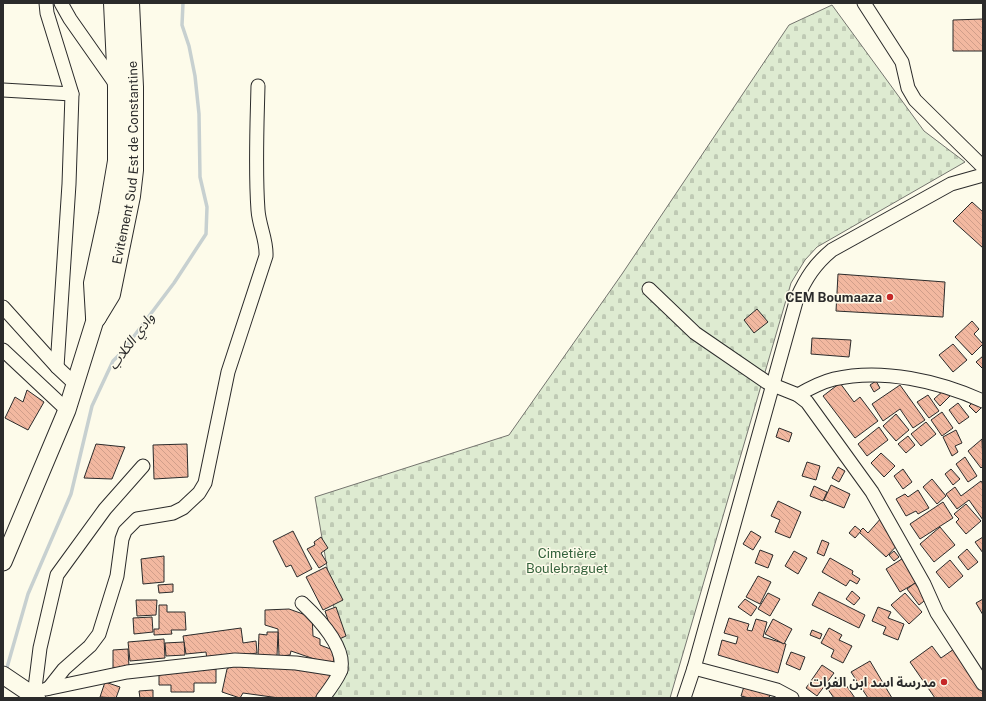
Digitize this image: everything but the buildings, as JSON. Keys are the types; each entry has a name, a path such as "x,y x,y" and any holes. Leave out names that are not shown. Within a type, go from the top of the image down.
{"highway":[{"name":"Evitement Sud Est de Constantine","path":"96,317 110,294 130,196 134,143 114,3"},
{"name":"Evitement Sud Est de Constantine","path":"125,87 129,3"}],"main road":[{"name":"Evitement Sud Est de Constantine","path":"3,562 7,541 66,410 96,317"},
{"path":"10,679 37,696"}],"street":[{"path":"46,3 47,13 72,94 69,184 57,367"},
{"path":"61,3 70,19 125,87"},
{"path":"864,3 902,62 908,88 915,100 983,167"},
{"path":"37,696 90,646 100,634 117,576 122,538 125,531 137,519 173,513 183,508 199,493 205,484 228,372 266,256 266,244 258,213 256,187 258,86"},
{"path":"3,90 72,94"},
{"path":"684,698 694,668 774,386 797,298 806,278 817,263 832,250 951,184 983,175"},
{"path":"649,289 695,333 774,386 798,395 807,402 872,492 924,584 937,613 983,684"},
{"path":"3,308 57,367 74,383"},
{"path":"3,350 66,410"},
{"path":"798,395 833,379 852,376 882,375 951,389 983,402"},
{"path":"37,696 40,648 57,575 105,509 143,466"},
{"path":"302,603 324,626 340,656 341,670 323,698"},
{"path":"37,696 127,672 229,660 296,664 341,670"},
{"path":"694,668 777,690 792,698"}],"green space":[{"name":"Cimetière Boulebraguet","path":"832,5 924,131 965,162 817,247 805,260 791,283 670,698 325,698 345,672 315,497 509,435 622,274 789,25"}],"waterway":[{"name":"وادي الكلاب","path":"6,671 28,594 71,494 92,406 113,361 122,352 174,283 206,234 207,207 200,177 199,114 195,76 189,46 182,25 183,3"}],"place":[{"name":"CEM Boumaaza","path":"890,297"},
{"name":"مدرسة اسد ابن الفرات","path":"944,682"}]}
